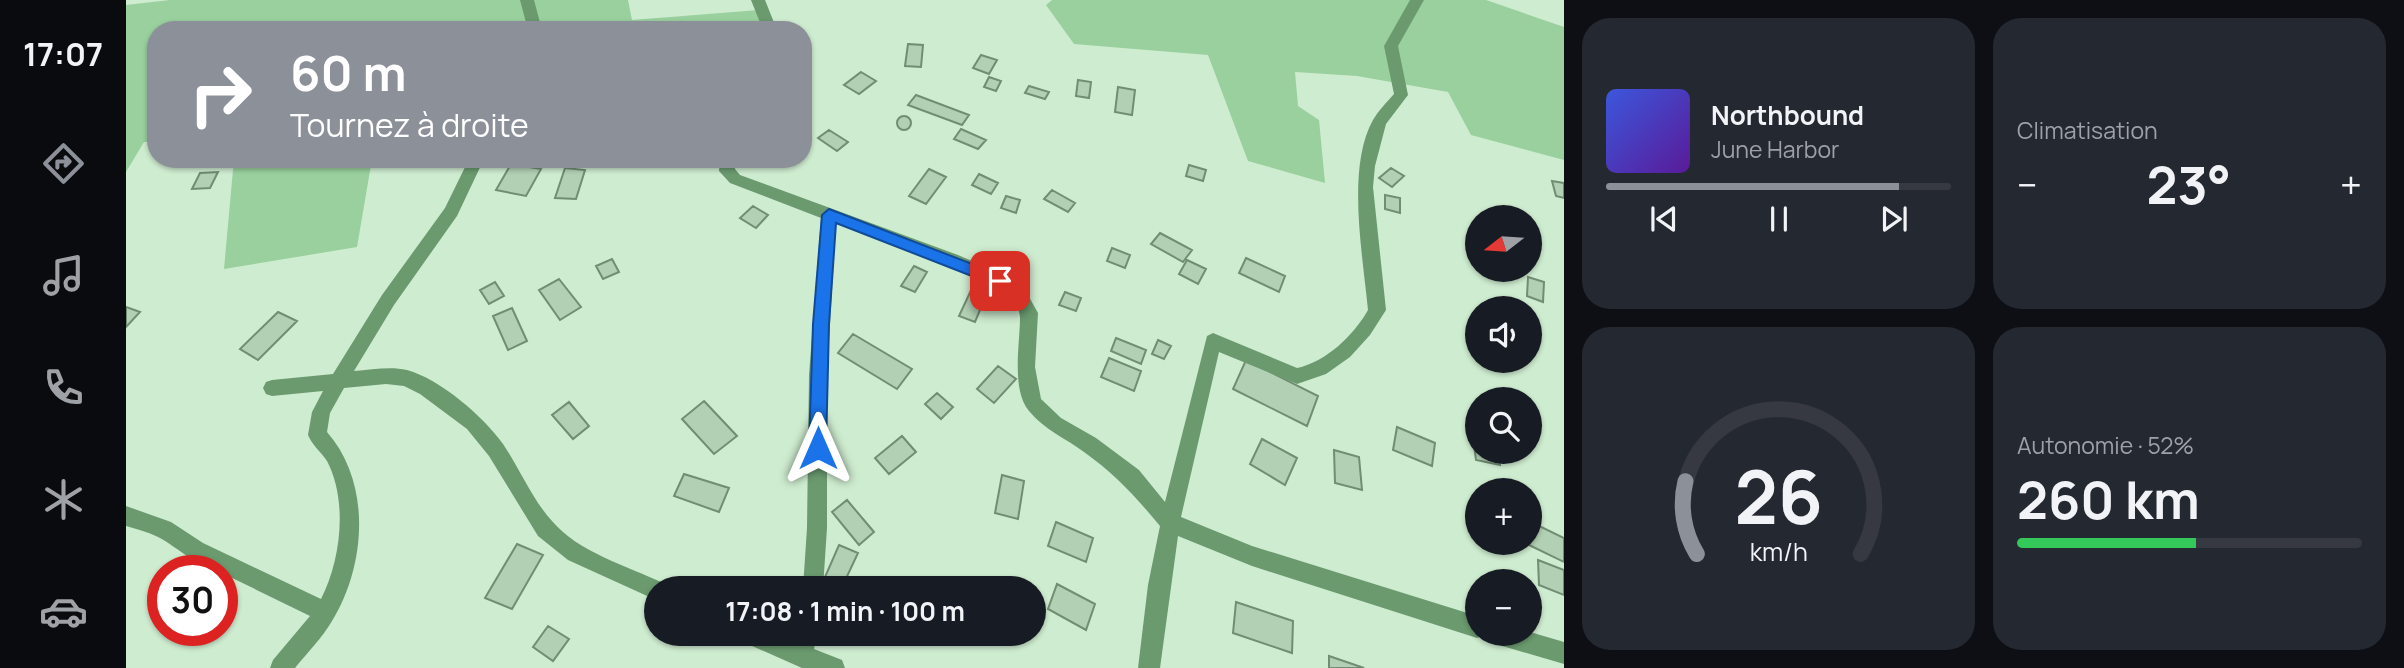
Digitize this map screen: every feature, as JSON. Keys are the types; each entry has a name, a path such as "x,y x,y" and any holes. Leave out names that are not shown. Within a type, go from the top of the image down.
{"street":[{"path":"527,0 533,21"},
{"path":"758,0 767,21"},
{"path":"1149,668 1153,618 1170,522 1213,341 1297,376 1309,375 1323,368 1372,322 1377,310 1366,187 1367,166 1379,122 1401,95 1391,47 1417,0"},
{"path":"281,668 325,612 338,586 351,530 343,479 334,455 317,435 321,412 387,300 451,212 473,168"},
{"path":"727,168 735,179 952,260 1000,281 1018,293 1029,313 1026,367 1033,403 1054,424 1089,444 1132,477 1170,522 1252,556 1465,623"},
{"path":"814,576 818,528 817,428 821,324 829,215"},
{"path":"272,388 386,376 406,379 426,388 474,423 496,450 545,529 575,553 644,585"},
{"path":"126,516 164,528 196,550 325,612"},
{"path":"778,646 834,668"},
{"path":"802,657 804,646"},
{"path":"1540,646 1564,653"}],"green space":[{"path":"170,0 628,0 632,20 759,10 761,21 147,21 147,142 144,142 126,172 126,5"},
{"path":"1052,0 1486,0 1564,27 1564,160 1471,135 1448,92 1357,76 1295,72 1298,106 1319,120 1325,183 1248,161 1208,55 1074,44 1046,5"},
{"path":"233,168 370,168 357,247 224,269"}],"building":[{"path":"908,44 923,45 921,67 905,66"},
{"path":"981,55 997,60 989,74 973,68"},
{"path":"861,72 876,81 859,94 844,85"},
{"path":"989,77 1001,81 996,91 984,87"},
{"path":"1078,80 1091,82 1089,98 1076,96"},
{"path":"1029,86 1049,92 1045,99 1025,93"},
{"path":"1118,87 1135,90 1132,115 1115,112"},
{"path":"916,95 969,115 962,125 908,105"},
{"path":"904,116 909,118 909,128 904,130 899,128 897,123 899,118"},
{"path":"961,129 986,140 978,149 954,139"},
{"path":"829,130 848,142 837,151 818,138"},
{"path":"1189,165 1206,170 1203,181 1186,176"},
{"path":"509,168 541,169 526,196 496,190"},
{"path":"565,168 585,170 576,199 555,198"},
{"path":"1391,168 1404,176 1392,187 1379,178"},
{"path":"929,169 946,177 926,204 909,196"},
{"path":"218,172 210,188 192,189 200,173"},
{"path":"979,174 998,183 991,194 972,185"},
{"path":"1552,181 1564,183 1564,198 1556,196"},
{"path":"1052,190 1075,203 1068,212 1044,199"},
{"path":"1385,195 1400,198 1400,213 1385,209"},
{"path":"1006,196 1020,200 1016,213 1001,208"},
{"path":"753,206 768,215 756,228 740,218"},
{"path":"1160,233 1192,250 1183,262 1151,244"},
{"path":"1112,248 1130,255 1125,268 1107,261"},
{"path":"1246,258 1285,276 1279,292 1239,273"},
{"path":"612,259 619,272 603,279 596,266"},
{"path":"1187,260 1206,269 1198,284 1179,274"},
{"path":"914,266 927,272 915,292 901,286"},
{"path":"559,279 581,307 560,320 539,290"},
{"path":"495,282 504,296 489,304 480,290"},
{"path":"1528,282 1544,282 1543,302 1542,296 1527,296"},
{"path":"973,286 988,291 975,322 959,316"},
{"path":"1065,292 1081,298 1076,311 1059,305"},
{"path":"999,296 1010,301 1005,310 993,305"},
{"path":"126,307 140,312 126,327"},
{"path":"512,308 527,341 508,350 493,316"},
{"path":"278,312 297,321 258,360 240,349"},
{"path":"853,334 912,369 897,389 838,353"},
{"path":"1116,338 1146,350 1141,364 1111,351"},
{"path":"1158,340 1171,346 1164,359 1152,354"},
{"path":"1109,358 1141,371 1134,391 1101,377"},
{"path":"1246,360 1318,396 1307,426 1233,389"},
{"path":"998,366 1016,379 994,403 977,389"},
{"path":"937,393 953,407 941,419 925,404"},
{"path":"704,401 737,436 714,454 682,419"},
{"path":"569,402 589,426 573,439 552,415"},
{"path":"1397,427 1435,443 1432,466 1393,450"},
{"path":"902,436 916,452 889,474 875,458"},
{"path":"1262,439 1297,458 1285,485 1250,464"},
{"path":"1334,450 1359,457 1362,490 1335,483"},
{"path":"684,474 729,488 719,512 674,496"},
{"path":"1002,475 1024,481 1018,519 995,513"},
{"path":"847,500 874,532 859,545 832,512"},
{"path":"1056,522 1093,538 1086,562 1048,546"},
{"path":"1542,527 1564,538 1564,562 1542,551"},
{"path":"517,544 543,555 512,609 485,598"},
{"path":"839,545 858,553 847,576 825,576"},
{"path":"1538,560 1564,570 1564,595 1542,586 1542,569 1538,569"},
{"path":"1057,584 1095,604 1086,630 1048,609"},
{"path":"1236,602 1293,621 1292,653 1233,633"},
{"path":"548,626 569,639 553,661 533,647"},
{"path":"1329,656 1364,668 1329,668"}],"route":[{"path":"818,448 821,324 829,215 952,260 1000,281"}]}
